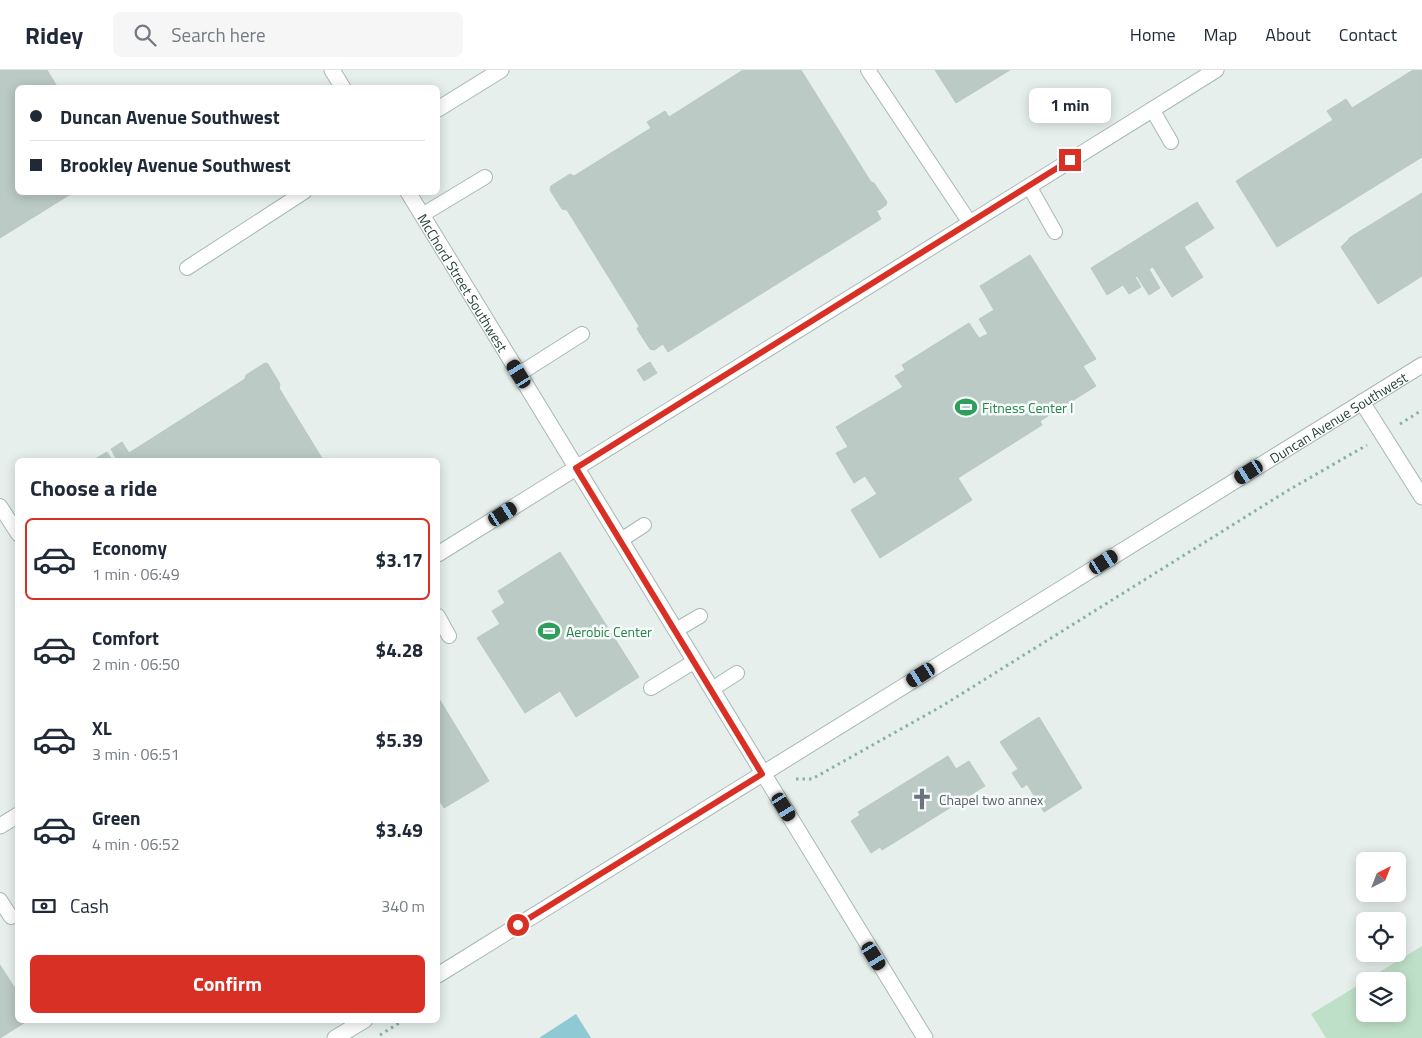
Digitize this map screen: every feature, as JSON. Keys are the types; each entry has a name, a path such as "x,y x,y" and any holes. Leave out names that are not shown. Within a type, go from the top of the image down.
{"street":[{"path":"332,70 341,85"},
{"path":"440,553 1215,70"},
{"path":"440,108 491,72"},
{"name":"McChord Street Southwest","path":"410,195 925,1038"},
{"name":"Duncan Avenue Southwest","path":"440,974 1422,365"},
{"path":"1362,402 1422,497"},
{"path":"0,826 15,817"},
{"path":"336,1038 359,1023"}],"lane":[{"path":"868,70 970,223"},
{"path":"1152,109 1171,142"},
{"path":"422,215 485,176"},
{"path":"1029,186 1056,232"},
{"path":"187,268 299,195"},
{"path":"519,374 582,334"},
{"path":"0,506 15,529"},
{"path":"621,540 644,525"},
{"path":"676,630 700,616"},
{"path":"440,620 449,636"},
{"path":"651,688 695,661"},
{"path":"712,689 737,673"},
{"path":"0,900 10,917"}],"path":[{"path":"796,779 812,779 942,706 1287,491 1422,410"},
{"path":"375,1038 399,1023"}],"green space":[{"path":"1422,946 1422,1038 1326,1038 1311,1014 1356,986 1356,1022 1406,1022 1406,972 1380,972 1396,962 1406,962 1406,956"}],"water":[{"path":"576,1014 591,1038 539,1038"}],"building":[{"path":"0,70 47,70 56,85 15,85 15,195 69,195 0,238"},
{"path":"743,70 801,70 871,182 874,183 887,202 886,205 876,210 881,219 668,352 663,344 654,350 650,349 637,329 639,326 567,210 562,209 550,190 551,186 570,174 574,176 651,128 647,122 665,111 669,117"},
{"path":"935,70 1010,70 956,103"},
{"path":"1413,70 1422,70 1422,157 1277,247 1236,181 1333,120 1327,111 1346,99 1352,108"},
{"path":"1422,193 1422,276 1378,304 1341,247 1349,238"},
{"path":"1197,202 1214,228 1184,247 1203,277 1172,297 1153,267 1149,269 1160,288 1149,295 1137,276 1135,277 1141,287 1129,294 1123,285 1107,295 1091,268"},
{"name":"Fitness Center I","path":"1030,255 1096,359 1083,366 1096,386 1040,421 1042,425 958,478 972,500 880,558 851,510 877,494 865,476 854,483 836,453 848,447 836,427 903,387 895,376 905,370 902,365 969,323 979,338 988,334 979,319 994,310 980,286"},
{"path":"650,362 657,373 644,381 637,370"},
{"path":"265,363 268,364 280,384 279,388 322,458 116,458 111,449 122,442 129,453 245,379 246,375"},
{"path":"107,452 111,458 97,458"},
{"name":"Aerobic Center","path":"560,552 639,677 576,717 560,691 525,713 477,638 500,624 492,611 505,603 498,591"},
{"path":"440,700 489,781 444,808 440,801"},
{"path":"1039,717 1082,788 1044,812 1027,784 1022,788 1012,773 1018,769 1000,742"},
{"name":"Chapel two annex","path":"948,756 956,769 969,761 985,786 882,850 880,847 871,853 851,821 860,815 858,812"},
{"path":"0,965 15,988 15,1023 24,1023 0,1038"}],"place":[{"name":"Fitness Center I","path":"966,407"},
{"name":"Aerobic Center","path":"549,631"},
{"name":"Chapel two annex","path":"922,799"}],"route":[{"path":"518,925 762,774 576,468 1070,160"}]}
